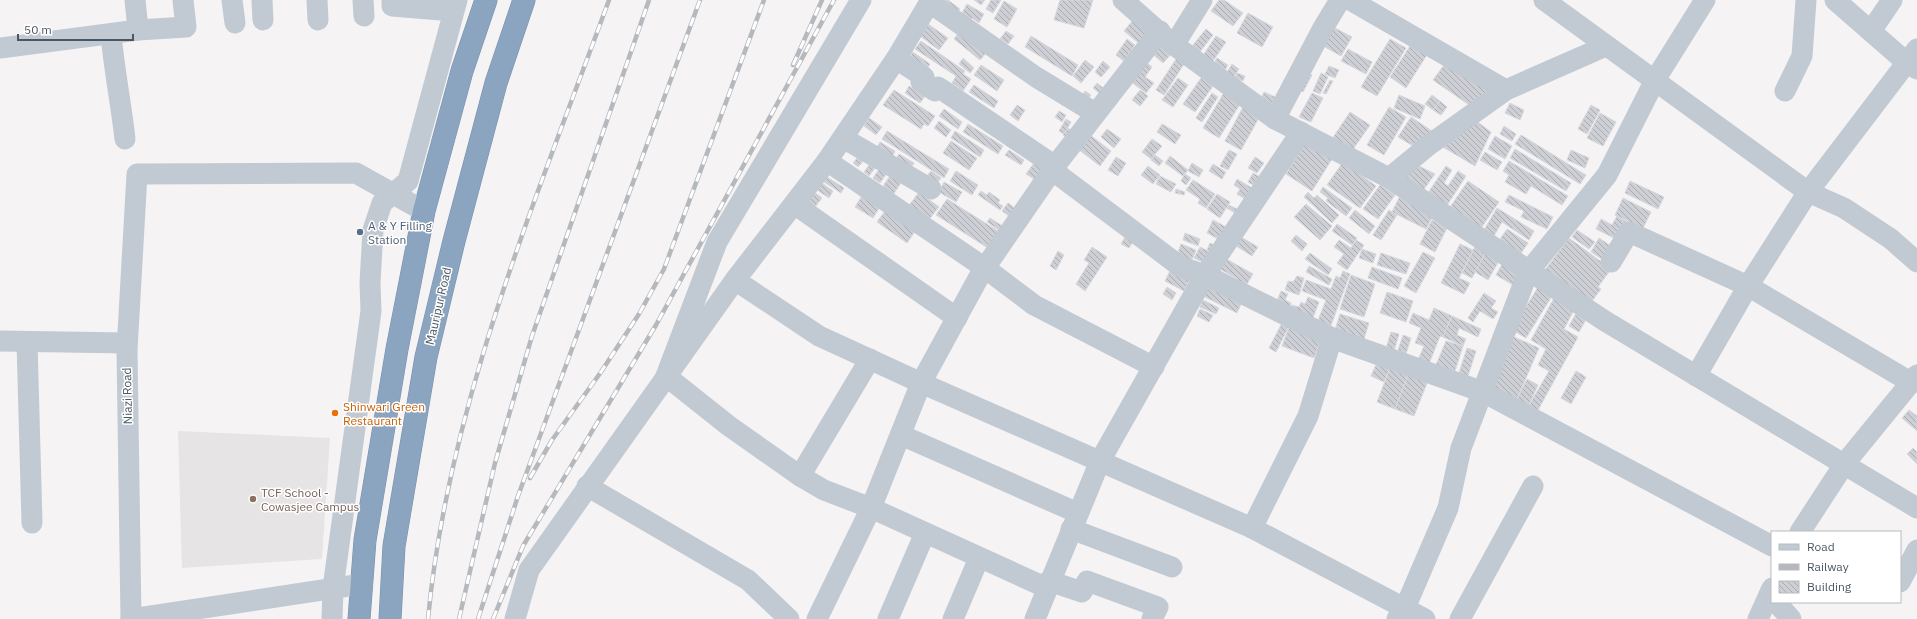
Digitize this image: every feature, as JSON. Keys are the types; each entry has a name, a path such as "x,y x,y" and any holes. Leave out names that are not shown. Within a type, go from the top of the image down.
{"highway":[{"path":"359,619 365,540 397,349 424,211 462,71 486,0"},
{"name":"Mauripur Road","path":"390,619 394,546 426,358 454,241 496,84 524,0"}],"street":[{"path":"135,0 138,30"},
{"path":"0,48 138,30 186,27 183,0"},
{"path":"232,0 235,23"},
{"path":"262,0 264,20"},
{"path":"332,619 333,588 370,311 373,230 382,203 408,180 455,6 392,6 392,0"},
{"path":"666,376 717,242 861,0"},
{"path":"1123,0 1167,38 1275,118 1389,178 1605,322 1845,463 1917,508"},
{"path":"817,619 871,508 922,383 985,268 1054,168 1095,113 1202,0"},
{"path":"1275,118 1323,28 1340,0"},
{"path":"1350,0 1506,90"},
{"path":"1544,0 1808,192 1844,208 1892,239 1917,262"},
{"path":"1401,614 1448,508 1461,448 1528,272 1607,175 1655,80 1705,0"},
{"path":"1785,91 1802,56 1806,0"},
{"path":"1696,376 1748,286 1808,192 1913,60 1871,31 1835,0"},
{"path":"1871,31 1892,0"},
{"path":"515,619 529,570 587,486 735,280 827,161 896,59 931,1 1036,77 1095,113"},
{"path":"112,34 114,72 120,101 125,139"},
{"path":"1389,178 1429,145 1506,90 1606,46"},
{"path":"896,59 924,77 921,82 935,91 938,87 1054,168 1181,267 1205,275 1332,338 1483,392 1771,545"},
{"path":"1035,619 1074,521 1100,461 1205,275 1301,132"},
{"path":"843,138 931,188"},
{"path":"827,161 985,268 1034,305 1154,367"},
{"name":"Niazi Road","path":"131,619 127,343 137,174 356,173 392,193"},
{"path":"392,193 424,211"},
{"path":"794,204 957,318"},
{"path":"1611,262 1629,232 1748,286 1914,379 1845,463 1801,531"},
{"path":"735,280 819,336 870,360 1252,528 1401,614 1425,619"},
{"path":"1252,528 1308,416 1332,338"},
{"path":"0,341 127,343"},
{"path":"26,342 32,523"},
{"path":"800,476 870,360"},
{"path":"666,376 729,426 800,476 824,490 871,508 979,558 1048,585 1082,592 1087,581 1158,607 1152,619"},
{"path":"901,435 1172,568"},
{"path":"587,486 748,580 789,619"},
{"path":"1460,619 1533,486"},
{"path":"888,619 925,533"},
{"path":"1901,580 1917,550"},
{"path":"953,619 979,558"},
{"path":"131,619 362,584"},
{"path":"1758,619 1771,597"},
{"path":"1779,603 1792,619"}],"shaded area":[{"name":"TCF School - Cowasjee Campus","path":"178,431 330,438 322,559 182,568"}],"building":[{"path":"943,0 948,0 960,9 953,17"},
{"path":"974,0 985,0 981,5"},
{"path":"991,0 1001,0 993,13 986,9"},
{"path":"1060,0 1093,0 1084,28 1054,20"},
{"path":"1219,0 1224,0 1243,13 1233,26 1211,11"},
{"path":"1004,1 1017,9 1007,27 994,19"},
{"path":"967,4 984,14 979,23 972,18 967,26 960,22 965,15 962,13"},
{"path":"1248,13 1273,27 1262,47 1237,33"},
{"path":"1138,14 1156,29 1142,46 1124,31"},
{"path":"928,24 948,38 939,50 920,36"},
{"path":"1333,27 1352,37 1341,56 1323,46"},
{"path":"1206,29 1213,35 1196,57 1188,51"},
{"path":"960,31 987,52 980,60 954,39"},
{"path":"1006,31 1014,36 1008,44 1000,39"},
{"path":"1031,36 1078,65 1072,76 1025,47"},
{"path":"1216,36 1226,42 1211,64 1202,57"},
{"path":"1127,39 1135,45 1124,61 1116,55"},
{"path":"1390,39 1406,48 1377,96 1361,87"},
{"path":"1158,40 1173,52 1163,63 1149,51"},
{"path":"921,41 965,71 963,74 971,79 963,91 952,83 956,76 915,49"},
{"path":"1412,43 1428,53 1406,88 1390,77"},
{"path":"1348,49 1372,62 1366,74 1341,61"},
{"path":"913,52 930,64 924,74 907,61"},
{"path":"1178,56 1186,61 1164,95 1156,90"},
{"path":"963,58 974,68 970,73 959,64"},
{"path":"1217,58 1228,65 1224,72 1213,65"},
{"path":"1085,60 1094,67 1081,83 1073,76"},
{"path":"1103,61 1110,67 1101,77 1095,72"},
{"path":"1145,61 1152,67 1145,77 1154,83 1146,93 1130,81"},
{"path":"1447,61 1494,94 1475,109 1433,80"},
{"path":"1232,64 1239,69 1231,81 1224,77"},
{"path":"981,65 1004,80 997,91 974,75"},
{"path":"1329,66 1339,70 1335,78 1325,74"},
{"path":"1303,71 1312,75 1303,92 1295,87"},
{"path":"1237,73 1245,76 1243,81 1235,78"},
{"path":"1321,73 1328,77 1320,94 1313,91"},
{"path":"1178,78 1188,85 1173,107 1162,100"},
{"path":"1201,78 1213,86 1195,112 1183,104"},
{"path":"1330,80 1333,81 1326,94 1323,93"},
{"path":"1097,83 1108,92 1104,97 1093,88"},
{"path":"974,85 998,101 994,108 969,92"},
{"path":"909,86 925,96 920,103 905,93"},
{"path":"894,90 935,116 928,126 924,124 921,129 883,105"},
{"path":"1140,90 1148,96 1140,106 1132,100"},
{"path":"1085,91 1091,95 1086,102 1081,98"},
{"path":"1225,91 1242,101 1219,138 1203,128"},
{"path":"1264,92 1282,100 1279,107 1261,98"},
{"path":"1212,93 1218,97 1202,122 1196,118"},
{"path":"1312,93 1323,98 1311,122 1299,117"},
{"path":"1399,95 1425,106 1420,119 1394,108"},
{"path":"1432,95 1440,101 1433,110 1425,104"},
{"path":"1440,101 1447,107 1441,115 1433,110"},
{"path":"1510,103 1524,110 1520,120 1505,113"},
{"path":"1017,105 1025,110 1018,121 1010,115"},
{"path":"1591,105 1600,110 1587,134 1578,129"},
{"path":"1243,107 1260,116 1241,150 1225,141"},
{"path":"1389,107 1406,117 1384,155 1367,145"},
{"path":"944,109 962,122 958,129 939,116"},
{"path":"1059,111 1066,115 1062,122 1055,117"},
{"path":"1350,112 1370,125 1349,155 1330,142"},
{"path":"1600,113 1616,122 1603,146 1587,138"},
{"path":"1411,117 1432,131 1420,150 1398,137"},
{"path":"1471,117 1491,132 1475,166 1436,143"},
{"path":"869,118 882,127 876,135 864,126"},
{"path":"1066,119 1071,122 1064,134 1059,131"},
{"path":"939,121 951,130 946,137 934,128"},
{"path":"968,124 1003,146 998,154 963,132"},
{"path":"1162,124 1181,135 1175,144 1157,132"},
{"path":"1504,126 1516,134 1512,141 1500,134"},
{"path":"1068,128 1075,133 1070,140 1063,135"},
{"path":"1107,129 1121,139 1114,148 1101,137"},
{"path":"887,131 949,169 944,178 882,139"},
{"path":"955,131 984,150 980,157 951,138"},
{"path":"1089,134 1111,151 1100,166 1078,149"},
{"path":"1521,135 1586,175 1580,184 1515,144"},
{"path":"1495,136 1512,146 1505,159 1488,149"},
{"path":"1152,139 1162,146 1151,159 1142,152"},
{"path":"951,141 977,158 969,170 943,153"},
{"path":"880,142 895,151 890,161 874,152"},
{"path":"1306,142 1332,159 1312,191 1286,174"},
{"path":"1515,149 1571,183 1566,191 1510,158"},
{"path":"1009,150 1024,160 1021,165 1005,155"},
{"path":"1229,150 1237,154 1228,170 1220,166"},
{"path":"1571,150 1589,158 1585,168 1567,160"},
{"path":"862,152 868,156 858,167 853,163"},
{"path":"1485,152 1502,162 1497,170 1480,160"},
{"path":"899,154 914,163 909,172 893,163"},
{"path":"1155,155 1163,161 1159,166 1151,160"},
{"path":"1170,156 1188,170 1183,176 1165,163"},
{"path":"1116,157 1126,163 1118,176 1108,170"},
{"path":"1255,157 1264,163 1257,173 1248,168"},
{"path":"1037,159 1050,167 1039,182 1026,174"},
{"path":"872,161 877,165 869,176 864,172"},
{"path":"1509,161 1568,196 1562,205 1531,186 1526,194 1505,182 1509,175 1503,171"},
{"path":"1343,162 1376,186 1360,208 1327,185"},
{"path":"1192,163 1203,170 1199,177 1188,171"},
{"path":"1413,163 1435,174 1419,196 1394,178"},
{"path":"1213,164 1226,172 1222,179 1209,171"},
{"path":"1148,166 1160,175 1153,184 1141,175"},
{"path":"1446,166 1452,170 1444,183 1448,186 1458,171 1466,176 1444,210 1424,199"},
{"path":"880,168 887,173 880,183 873,178"},
{"path":"931,171 941,178 933,188 923,181"},
{"path":"956,171 978,185 972,195 950,181"},
{"path":"1253,173 1264,179 1258,188 1248,182"},
{"path":"891,174 902,181 893,195 882,188"},
{"path":"1185,174 1191,178 1186,185 1181,181"},
{"path":"824,175 844,188 841,193 821,180"},
{"path":"1160,176 1176,184 1171,192 1156,184"},
{"path":"1237,179 1257,191 1250,202 1237,194 1240,189 1234,185"},
{"path":"1193,180 1215,194 1206,208 1198,203 1200,199 1186,190"},
{"path":"819,181 833,191 829,198 814,188"},
{"path":"1468,181 1499,202 1477,234 1446,213"},
{"path":"1630,181 1664,197 1658,209 1625,193"},
{"path":"944,182 962,192 956,202 939,192"},
{"path":"1380,185 1395,195 1378,219 1363,209"},
{"path":"1323,187 1352,208 1346,216 1326,201 1328,198 1320,192"},
{"path":"1176,189 1185,192 1184,195 1175,193"},
{"path":"813,191 822,198 815,207 806,200"},
{"path":"981,191 987,195 989,192 1000,200 998,203 1003,206 1000,210 978,195"},
{"path":"919,192 939,207 927,222 908,207"},
{"path":"1308,192 1314,198 1317,195 1339,215 1332,223 1304,197"},
{"path":"863,194 881,205 873,218 855,207"},
{"path":"1217,194 1230,202 1220,218 1207,209"},
{"path":"1509,195 1553,217 1547,229 1521,217 1524,211 1505,202"},
{"path":"1400,196 1434,213 1426,229 1392,212"},
{"path":"1623,198 1651,212 1643,228 1615,215"},
{"path":"947,199 998,231 988,248 936,215"},
{"path":"1008,203 1019,211 1013,219 1002,211"},
{"path":"1306,204 1332,226 1320,240 1294,217"},
{"path":"1229,205 1237,209 1235,213 1227,208"},
{"path":"888,207 918,227 907,243 877,222"},
{"path":"1497,208 1534,231 1529,240 1502,222 1491,241 1481,235"},
{"path":"1355,210 1375,226 1369,234 1349,218"},
{"path":"1389,210 1397,215 1381,240 1373,235"},
{"path":"1617,216 1629,223 1616,239 1596,229 1601,219 1612,225"},
{"path":"990,218 1004,227 1002,232 987,222"},
{"path":"1213,220 1228,228 1222,241 1207,233"},
{"path":"1432,220 1447,228 1435,252 1420,244"},
{"path":"1337,224 1357,238 1352,245 1332,231"},
{"path":"1507,229 1528,243 1517,259 1496,245"},
{"path":"1577,230 1595,242 1589,249 1572,237"},
{"path":"1128,232 1136,237 1129,248 1121,244"},
{"path":"1185,233 1200,239 1198,246 1183,240"},
{"path":"1296,235 1307,244 1302,251 1291,241"},
{"path":"1241,237 1258,247 1252,256 1236,246"},
{"path":"1569,238 1611,269 1598,287 1601,289 1589,305 1542,274"},
{"path":"1599,238 1614,248 1605,261 1591,252"},
{"path":"1339,240 1351,248 1356,240 1364,245 1347,270 1337,263 1344,254 1334,247"},
{"path":"1210,243 1219,247 1216,254 1207,250"},
{"path":"1181,244 1196,250 1190,264 1176,258"},
{"path":"1460,244 1473,250 1459,278 1470,283 1464,294 1441,283"},
{"path":"1475,246 1486,252 1472,278 1462,273"},
{"path":"1092,247 1107,257 1085,291 1076,284 1089,263 1084,260"},
{"path":"1200,247 1212,253 1207,264 1194,258"},
{"path":"1362,249 1376,254 1373,263 1359,258"},
{"path":"1058,251 1064,255 1056,270 1050,266"},
{"path":"1423,252 1435,258 1416,293 1404,286"},
{"path":"1486,252 1500,259 1488,280 1475,272"},
{"path":"1310,253 1332,269 1328,275 1305,259"},
{"path":"1381,253 1410,263 1406,274 1377,265"},
{"path":"1223,257 1253,274 1244,289 1236,284 1238,279 1218,268"},
{"path":"1505,259 1522,269 1513,285 1496,275"},
{"path":"1173,265 1192,275 1184,291 1165,281"},
{"path":"1309,266 1332,279 1329,285 1306,272"},
{"path":"1372,267 1402,278 1398,289 1368,278"},
{"path":"1343,271 1350,274 1330,328 1317,323 1326,300 1302,291 1306,280 1331,289 1336,276 1340,278"},
{"path":"1351,275 1375,284 1364,317 1340,309"},
{"path":"1297,276 1304,278 1299,295 1285,290 1288,281 1293,282"},
{"path":"1167,287 1176,293 1172,300 1163,294"},
{"path":"1207,287 1241,304 1237,313 1203,296"},
{"path":"1538,287 1552,296 1526,338 1512,330"},
{"path":"1281,291 1288,294 1285,300 1291,303 1290,311 1275,306"},
{"path":"1387,292 1413,301 1406,322 1380,313"},
{"path":"1484,293 1496,301 1491,308 1498,312 1493,319 1480,311 1473,322 1468,318"},
{"path":"1308,297 1319,302 1311,323 1290,311 1292,305 1299,307 1301,302 1305,304"},
{"path":"1554,298 1574,310 1564,329 1578,337 1537,412 1528,407 1549,371 1538,365 1546,349 1531,340"},
{"path":"1203,300 1219,308 1216,314 1200,307"},
{"path":"1434,308 1452,316 1443,337 1440,336 1429,364 1418,360 1424,346 1415,343 1421,328 1409,323 1413,313 1429,320"},
{"path":"1200,309 1213,315 1209,322 1197,316"},
{"path":"1578,310 1588,316 1579,332 1569,326"},
{"path":"1340,314 1369,323 1364,339 1335,330"},
{"path":"1452,316 1481,329 1478,337 1459,328 1457,335 1466,339 1463,346 1443,337"},
{"path":"1284,319 1291,322 1276,352 1269,348"},
{"path":"1290,325 1322,337 1314,358 1282,346"},
{"path":"1391,332 1399,334 1394,351 1386,348"},
{"path":"1403,335 1411,338 1406,354 1398,350"},
{"path":"1512,336 1539,348 1516,401 1488,389"},
{"path":"1446,341 1463,346 1454,374 1435,367"},
{"path":"1467,348 1476,351 1467,379 1458,376"},
{"path":"1379,358 1392,363 1384,382 1371,376"},
{"path":"1392,363 1410,370 1395,409 1377,402"},
{"path":"1410,370 1429,378 1414,416 1395,409"},
{"path":"1576,371 1586,377 1571,404 1561,398"},
{"path":"1527,379 1538,385 1528,407 1516,401"},
{"path":"1909,410 1917,416 1917,431 1902,418"},
{"path":"1913,448 1917,452 1917,464 1907,454"}],"railway":[{"path":"428,619 439,539 454,460 475,382 525,227 609,0"},
{"path":"459,619 495,463 532,336 649,0"},
{"path":"478,619 518,496 700,0"},
{"path":"530,478 552,440 601,372 639,314 664,269 764,0"},
{"path":"793,65 822,0"},
{"path":"493,619 523,546 656,325 834,0"}],"place":[{"name":"A & Y Filling Station","path":"360,232"},
{"name":"Shinwari Green Restaurant","path":"335,413"},
{"name":"TCF School - Cowasjee Campus","path":"253,499"}]}
